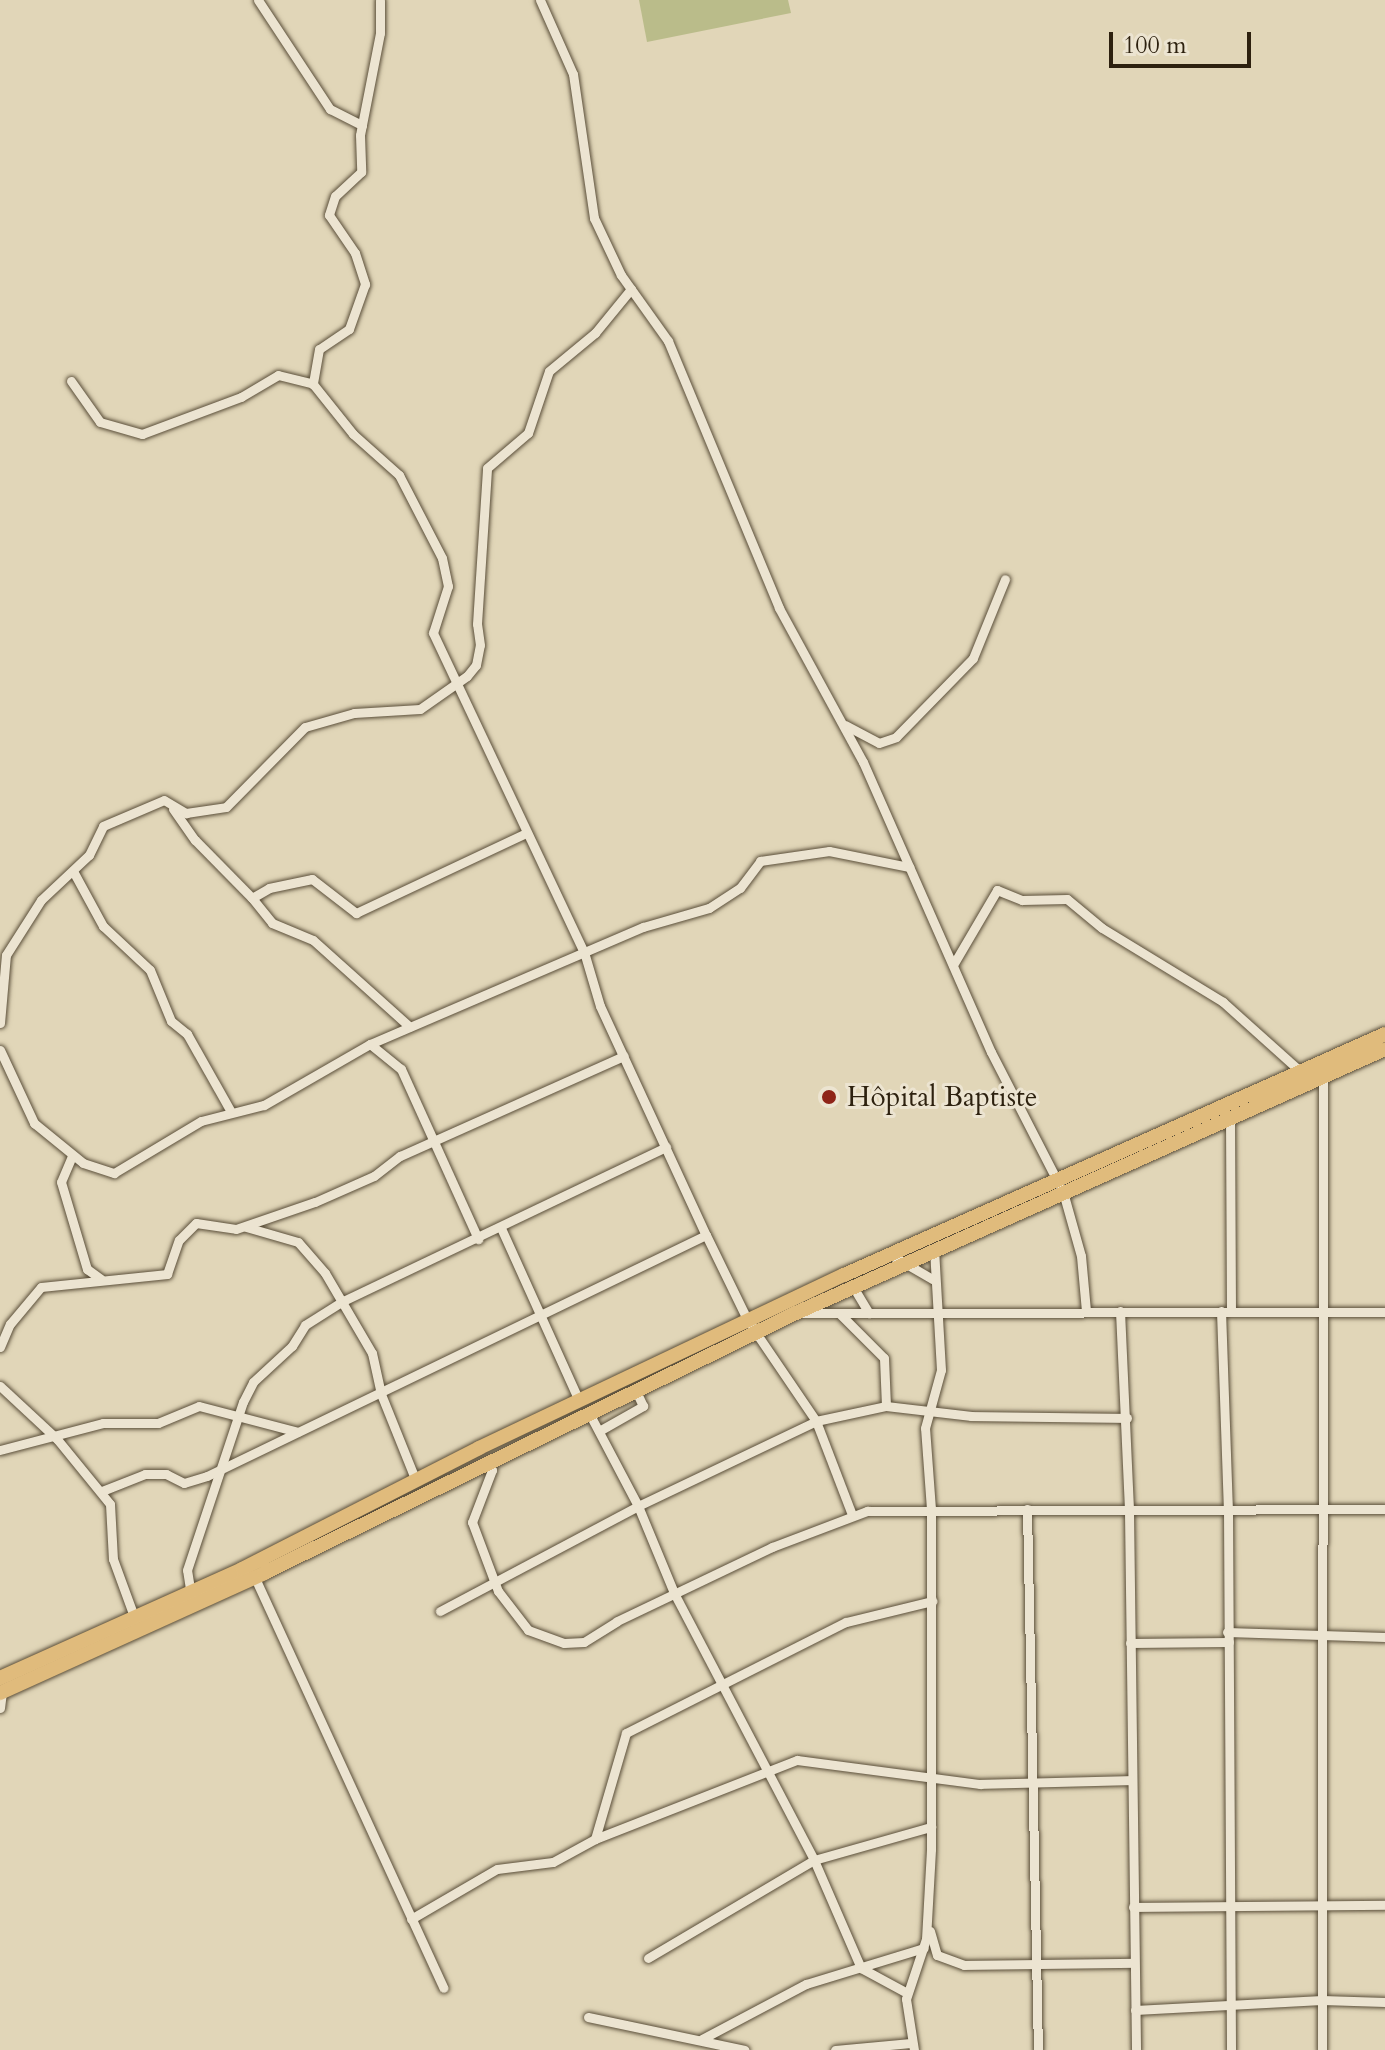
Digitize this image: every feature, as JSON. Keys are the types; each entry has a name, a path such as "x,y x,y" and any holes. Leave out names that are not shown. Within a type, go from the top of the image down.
{"main road":[{"path":"1,1688 193,1598 416,1481 584,1407 849,1280 908,1262 1385,1034"},
{"path":"753,1326 796,1313 891,1255 1230,1118 1385,1049"},
{"path":"193,1598 255,1578 488,1461 584,1407"}],"street":[{"path":"258,0 330,109 362,125"},
{"path":"313,384 319,349 349,329 365,284 355,253 329,215 335,196 361,172 362,125 380,33 380,0"},
{"path":"540,0 573,74 594,218 631,289 668,341 756,558 810,668 845,725 953,965 1060,1187 1081,1256 1086,1311"},
{"path":"170,805 195,813 226,807 305,727 354,713 420,709 457,686 476,665 480,645 477,624 487,468 528,433 549,371 595,333 631,289"},
{"path":"71,381 100,422 142,434 241,397 278,375 313,384 353,434 399,475 442,558 448,586 433,633 584,952 600,1006 706,1235 753,1326 816,1421 852,1515"},
{"path":"845,725 879,743 896,737 973,658 1005,579"},
{"path":"0,1023 6,955 41,900 89,855 103,826 145,805 164,800 195,840 272,923 313,940 410,1027"},
{"path":"252,898 269,888 312,879 356,913 526,833"},
{"path":"0,1050 34,1123 72,1156 100,1172 118,1172 201,1121 230,1110 264,1105 370,1044 584,952 709,908 735,892 756,864 767,859 802,859 829,851 909,867"},
{"path":"73,871 103,926 150,970 171,1021 187,1034 230,1110"},
{"path":"953,965 997,890 1022,900 1067,899 1102,928 1223,1002 1301,1072"},
{"path":"370,1044 401,1069 436,1139 478,1239"},
{"path":"243,1226 366,1180 436,1139 624,1056"},
{"path":"1322,2050 1326,1635 1322,1511 1325,1311 1323,1076"},
{"path":"1230,1118 1226,1311 1231,2050"},
{"path":"193,1598 187,1570 222,1467 227,1439 242,1413 253,1382 292,1346 305,1325 343,1301 666,1147"},
{"path":"72,1156 61,1182 78,1248 87,1269 101,1279"},
{"path":"0,1347 10,1324 41,1287 167,1274 179,1240 196,1223 269,1230 302,1245 343,1301 372,1353 381,1394 416,1481"},
{"path":"501,1228 584,1407 638,1506 674,1593 724,1682 765,1771 814,1860 861,1968 907,1993"},
{"path":"102,1491 145,1474 166,1474 184,1483 222,1467 381,1394 706,1235"},
{"path":"835,2050 912,2046 907,1993 924,1948 928,1925 932,1601 931,1509 925,1428 941,1370 932,1279 934,1249"},
{"path":"891,1255 908,1262 932,1279"},
{"path":"849,1280 869,1313"},
{"path":"1120,1311 1127,1418 1136,2050"},
{"path":"796,1313 1385,1312"},
{"path":"840,1314 884,1358 886,1406"},
{"path":"599,1431 643,1406 631,1384"},
{"path":"0,1386 57,1439 102,1491 112,1517 113,1559 138,1622"},
{"path":"0,1450 57,1439 103,1423 158,1423 199,1406 242,1413 298,1432"},
{"path":"440,1611 638,1506 816,1421 886,1406 971,1416 1127,1418"},
{"path":"488,1461 492,1470 472,1522 505,1606 528,1630 564,1643 584,1642 674,1593 852,1515 931,1509 1129,1512 1385,1509"},
{"path":"1027,1509 1038,2050"},
{"path":"255,1578 444,1988"},
{"path":"595,1839 626,1733 846,1622 932,1601"},
{"path":"1130,1643 1228,1637 1385,1637"},
{"path":"0,1708 1,1688"},
{"path":"411,1919 497,1869 553,1862 595,1839 672,1813 765,1771 808,1759 980,1784 1130,1780"},
{"path":"648,1958 814,1860 931,1827"},
{"path":"1133,1907 1385,1905"},
{"path":"928,1925 937,1955 952,1962 1036,1965 1134,1963"},
{"path":"702,2039 806,1984 924,1948"},
{"path":"1135,2010 1322,2000 1385,2002"},
{"path":"588,2017 745,2050"}],"green space":[{"path":"639,0 788,0 791,13 647,42"}],"place":[{"name":"Hôpital Baptiste","path":"829,1097"}]}
